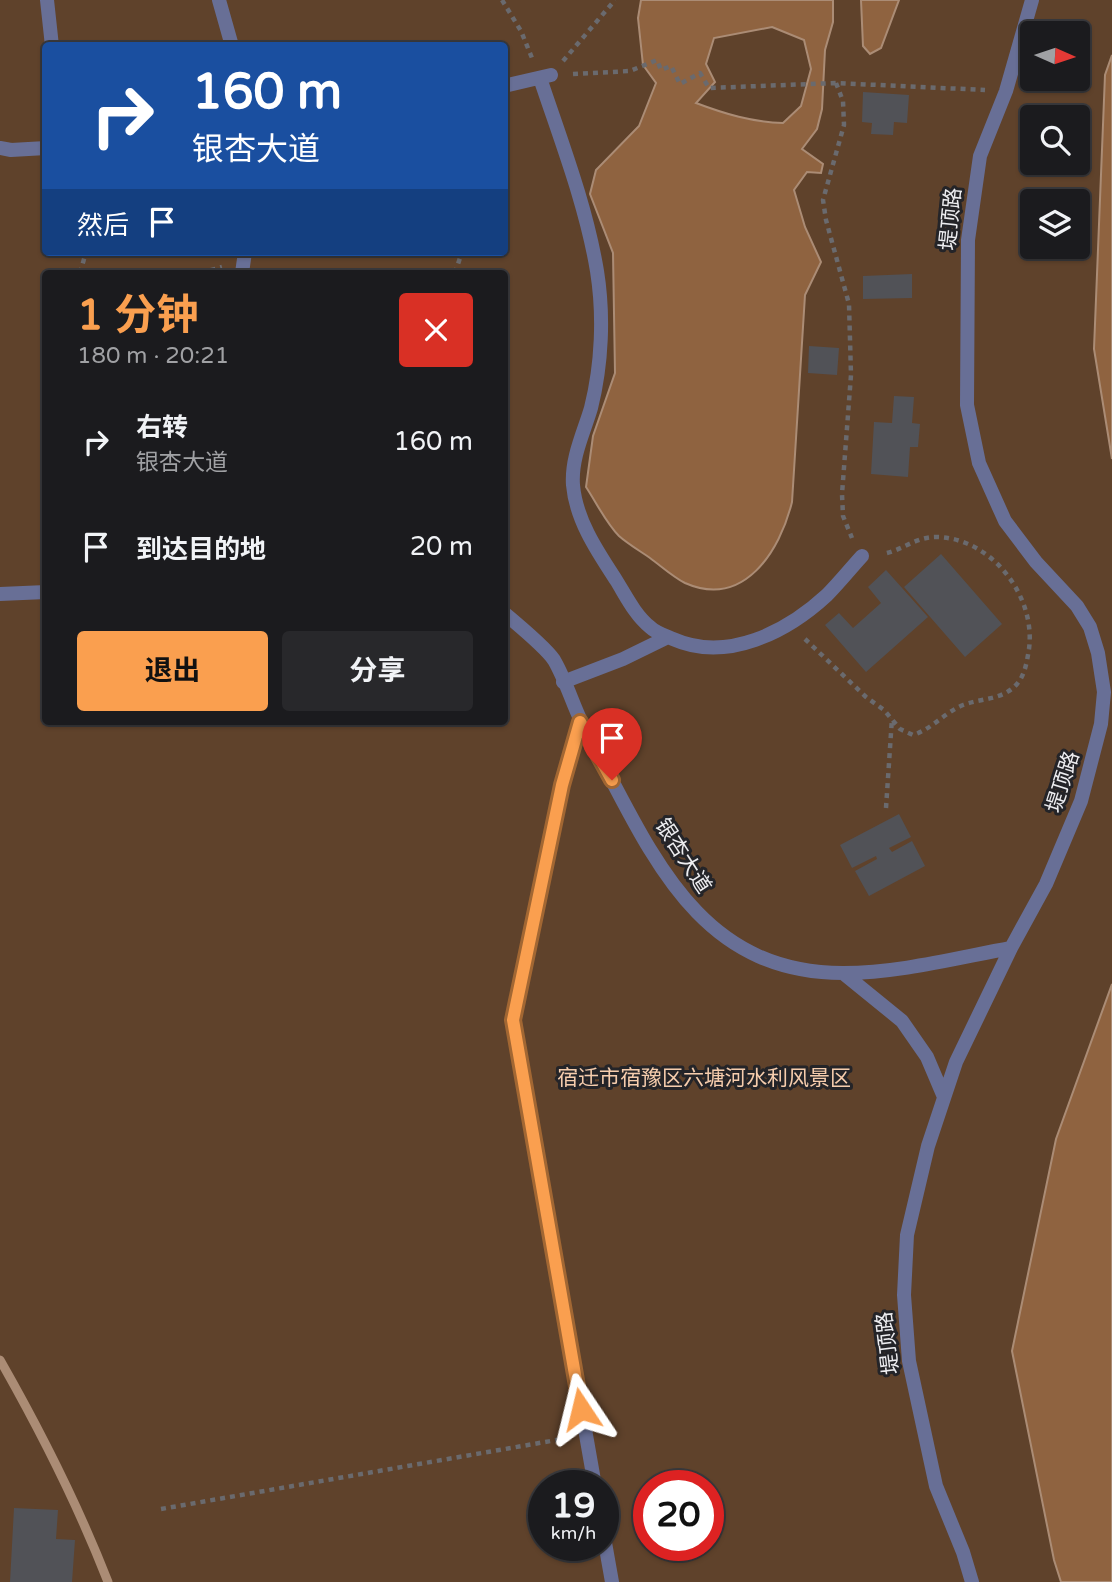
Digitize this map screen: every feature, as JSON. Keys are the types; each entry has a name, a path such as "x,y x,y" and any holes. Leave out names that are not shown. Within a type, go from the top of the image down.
{"street":[{"path":"47,0 52,42"},
{"path":"219,0 231,42"},
{"name":"堤顶路","path":"972,1582 936,1486 909,1361 904,1295 907,1235 928,1146 956,1062 1010,948 1046,884 1081,801 1101,724 1104,692 1098,653 1090,627 1077,606 1036,562 1005,521 979,463 967,405 968,240 980,156 1006,91 1032,0"},
{"path":"508,85 546,76 597,272 601,348 591,407 578,449 573,483 581,521 633,608 651,629 684,644 711,649 745,644 774,632 827,595 862,555"},
{"path":"0,148 42,148"},
{"path":"0,594 42,592"},
{"name":"银杏大道","path":"508,617 553,659 580,722 664,874 690,908 748,953 790,969 843,973 884,970 1010,948"},
{"path":"563,682 623,659 668,637"},
{"path":"580,722 562,785 513,1020 592,1470"},
{"path":"843,973 902,1021 927,1057 944,1097"},
{"path":"608,1561 612,1582"}],"path":[{"path":"502,0 546,76"},
{"path":"546,76 615,0"},
{"path":"546,76 630,71 657,60 661,70 671,66 680,84 700,73 709,88 836,83 1006,91"},
{"path":"788,623 866,697 892,717 900,729 913,735 927,730 961,706 1010,691 1020,682 1027,663 1030,624 1024,601 1008,577 989,556 970,543 940,537 925,537 895,552 862,555 843,516 843,457 850,375 849,304 823,200 844,125 843,101 836,83"},
{"path":"886,808 892,717"},
{"path":"161,1509 586,1435"}],"green space":[{"name":"宿迁市宿豫区六塘河水利风景区","path":"0,0 1112,0 1112,1582 0,1582"}],"shaded area":[{"path":"641,0 833,0 833,22 825,50 822,109 817,129 802,149 823,164 821,173 807,172 794,190 805,227 821,262 805,295 792,502 779,539 768,556 756,571 742,582 725,588 706,589 685,583 626,542 610,525 586,487 593,436 615,373 613,253 590,194 596,170 639,126 656,83 643,65 638,18","holes":["772,27 804,40 811,69 801,106 783,123 739,117 696,103 715,82 706,64 714,38"]},
{"path":"861,0 899,0 881,48 870,54 863,46"},
{"path":"1112,55 1112,459 1094,349 1105,75"},
{"path":"1112,984 1112,1582 1061,1582 1054,1560 1012,1351 1056,1139"}],"building":[{"path":"863,92 909,95 907,123 894,122 893,135 871,134 872,123 862,122"},
{"path":"912,274 912,298 863,299 863,276"},
{"path":"809,346 839,348 837,375 808,373"},
{"path":"894,396 914,397 912,423 920,424 918,447 910,447 908,477 871,474 874,422 892,423"},
{"path":"941,554 1002,624 965,657 904,587"},
{"path":"886,570 928,617 866,672 825,625 839,613 853,628 881,603 868,587"},
{"path":"899,814 911,837 889,848 892,852 912,841 925,866 869,896 855,871 877,859 876,856 852,868 840,845"},
{"path":"14,1508 58,1510 56,1539 75,1540 72,1582 10,1582"}],"waterway":[{"path":"0,1360 58,1469 108,1582"}],"route":[{"path":"581,1409 513,1020 562,785 580,722 612,780"}]}
